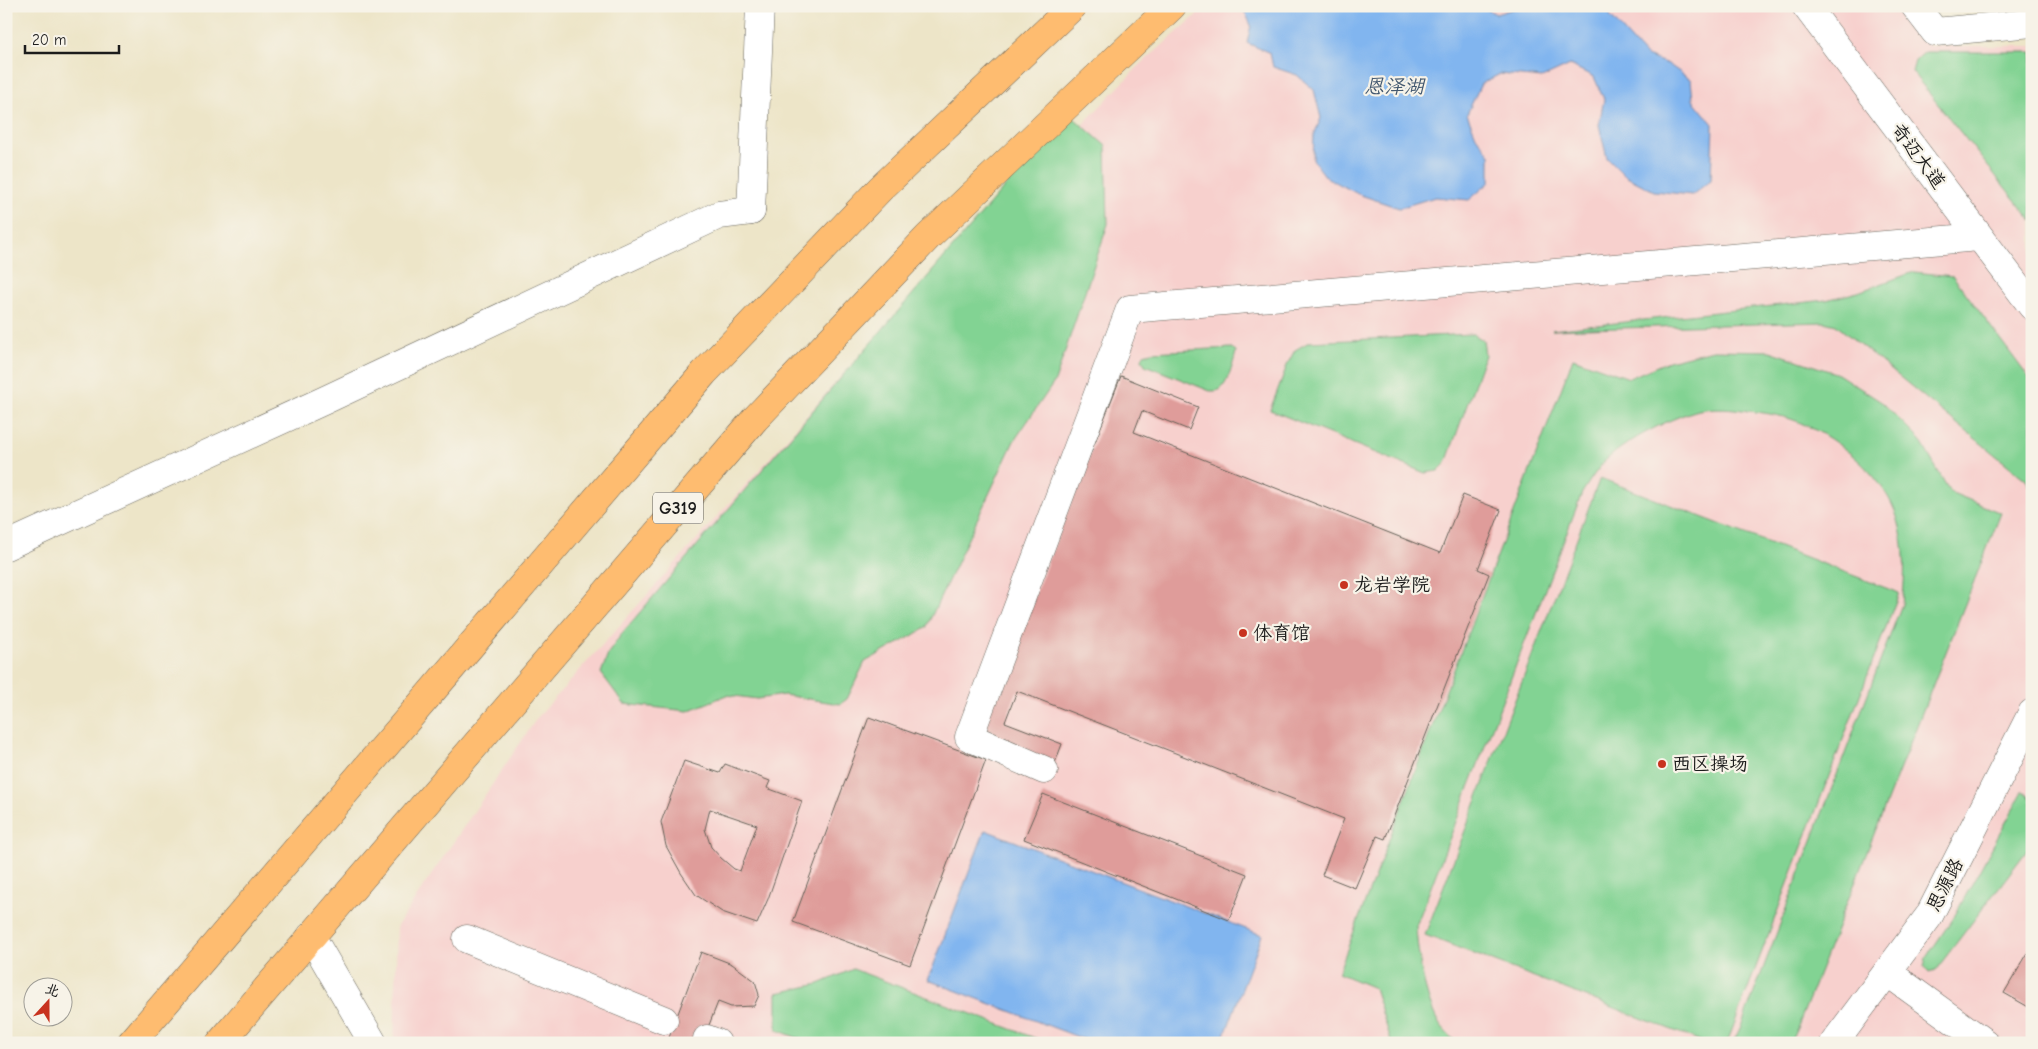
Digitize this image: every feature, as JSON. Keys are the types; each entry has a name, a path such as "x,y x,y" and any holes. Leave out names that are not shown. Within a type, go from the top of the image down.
{"highway":[{"path":"131,1043 704,373 880,189 1073,6"},
{"name":"G319","path":"220,1043 755,418 928,237 1172,6"}],"street":[{"path":"6,546 323,401 719,215 751,211 760,6"},
{"name":"奇迈大道","path":"1806,6 2032,306"},
{"path":"1915,6 1935,32 2032,23"},
{"path":"1044,770 969,737 1130,309 1979,237"},
{"name":"思源路","path":"1834,1043 1929,916 2032,713"},
{"path":"310,936 373,1043"},
{"path":"466,940 664,1020"},
{"path":"1887,972 1985,1043"}],"shaded area":[{"name":"龙岩学院","path":"1207,6 1896,6 1930,46 2032,46 2032,1043 394,1043 397,926 537,718 857,358 1140,65"}],"green space":[{"path":"1925,52 2032,52 2032,221 1912,72 1915,61"},
{"path":"1068,113 1106,146 1108,224 1055,381 1014,441 926,628 865,662 847,699 840,704 784,695 757,699 727,695 688,711 624,704 601,673 609,652 623,632"},
{"path":"1914,272 1953,276 2032,382 2032,489 2026,480 1836,325 1824,322 1552,330 1826,300 1858,292"},
{"path":"1473,334 1483,340 1485,355 1446,463 1438,471 1425,473 1270,410 1295,350 1309,342"},
{"path":"1232,348 1236,352 1230,373 1222,388 1216,391 1210,391 1145,365 1142,359 1144,354 1151,352"},
{"path":"1713,350 1770,351 1838,374 1883,403 1920,440 1950,492 2001,513 1799,1024 1790,1043 1733,1043 1742,1024 1902,604 1904,581 1903,545 1899,522 1888,497 1869,471 1857,459 1830,439 1790,419 1736,409 1711,408 1688,413 1676,418 1650,430 1615,452 1593,476 1582,493 1416,926 1420,962 1429,1001 1438,1022 1456,1043 1392,1043 1374,988 1338,973 1573,358 1629,378 1669,361"},
{"name":"西区操场","path":"1600,478 1899,593 1727,1043 1706,1043 1425,935"},
{"path":"2023,791 2032,799 2032,844 1935,971 1929,973 1924,967 1926,958 1955,915"},
{"path":"853,969 1048,1043 811,1043 777,1030 777,993 819,984"}],"water":[{"name":"恩泽湖","path":"1242,6 1465,6 1468,8 1469,6 1481,6 1496,14 1522,6 1610,6 1610,16 1646,56 1668,64 1691,80 1693,100 1713,124 1711,180 1692,195 1654,191 1625,176 1607,158 1599,125 1604,99 1594,77 1570,65 1542,78 1500,74 1481,84 1467,114 1476,136 1490,155 1490,182 1469,200 1435,197 1399,208 1358,194 1326,177 1313,160 1314,135 1321,118 1314,90 1297,75 1273,67 1270,53 1247,43 1251,25"},
{"path":"985,830 1262,935 1222,1043 1094,1043 928,980"}],"building":[{"name":"体育馆","path":"1121,376 1198,407 1189,430 1142,411 1134,432 1440,553 1463,495 1501,510 1478,569 1489,574 1385,839 1377,836 1355,888 1322,875 1344,819 1017,691 1005,722 1062,744 1055,763 980,734"},
{"path":"869,717 986,760 910,965 793,922"},
{"path":"684,761 720,773 725,764 770,781 767,788 802,801 768,899 757,924 722,912 696,895 666,846 661,822","holes":["710,809 757,825 740,871 734,869 711,847 705,829"]},
{"path":"1043,794 1247,874 1229,920 1024,839"},
{"path":"2032,946 2032,1009 2004,993"},
{"path":"701,952 732,964 755,981 759,995 754,1006 731,1007 718,1002 702,1043 667,1043"}],"place":[{"name":"龙岩学院","path":"1344,585"},
{"name":"体育馆","path":"1243,633"},
{"name":"西区操场","path":"1662,764"}]}
